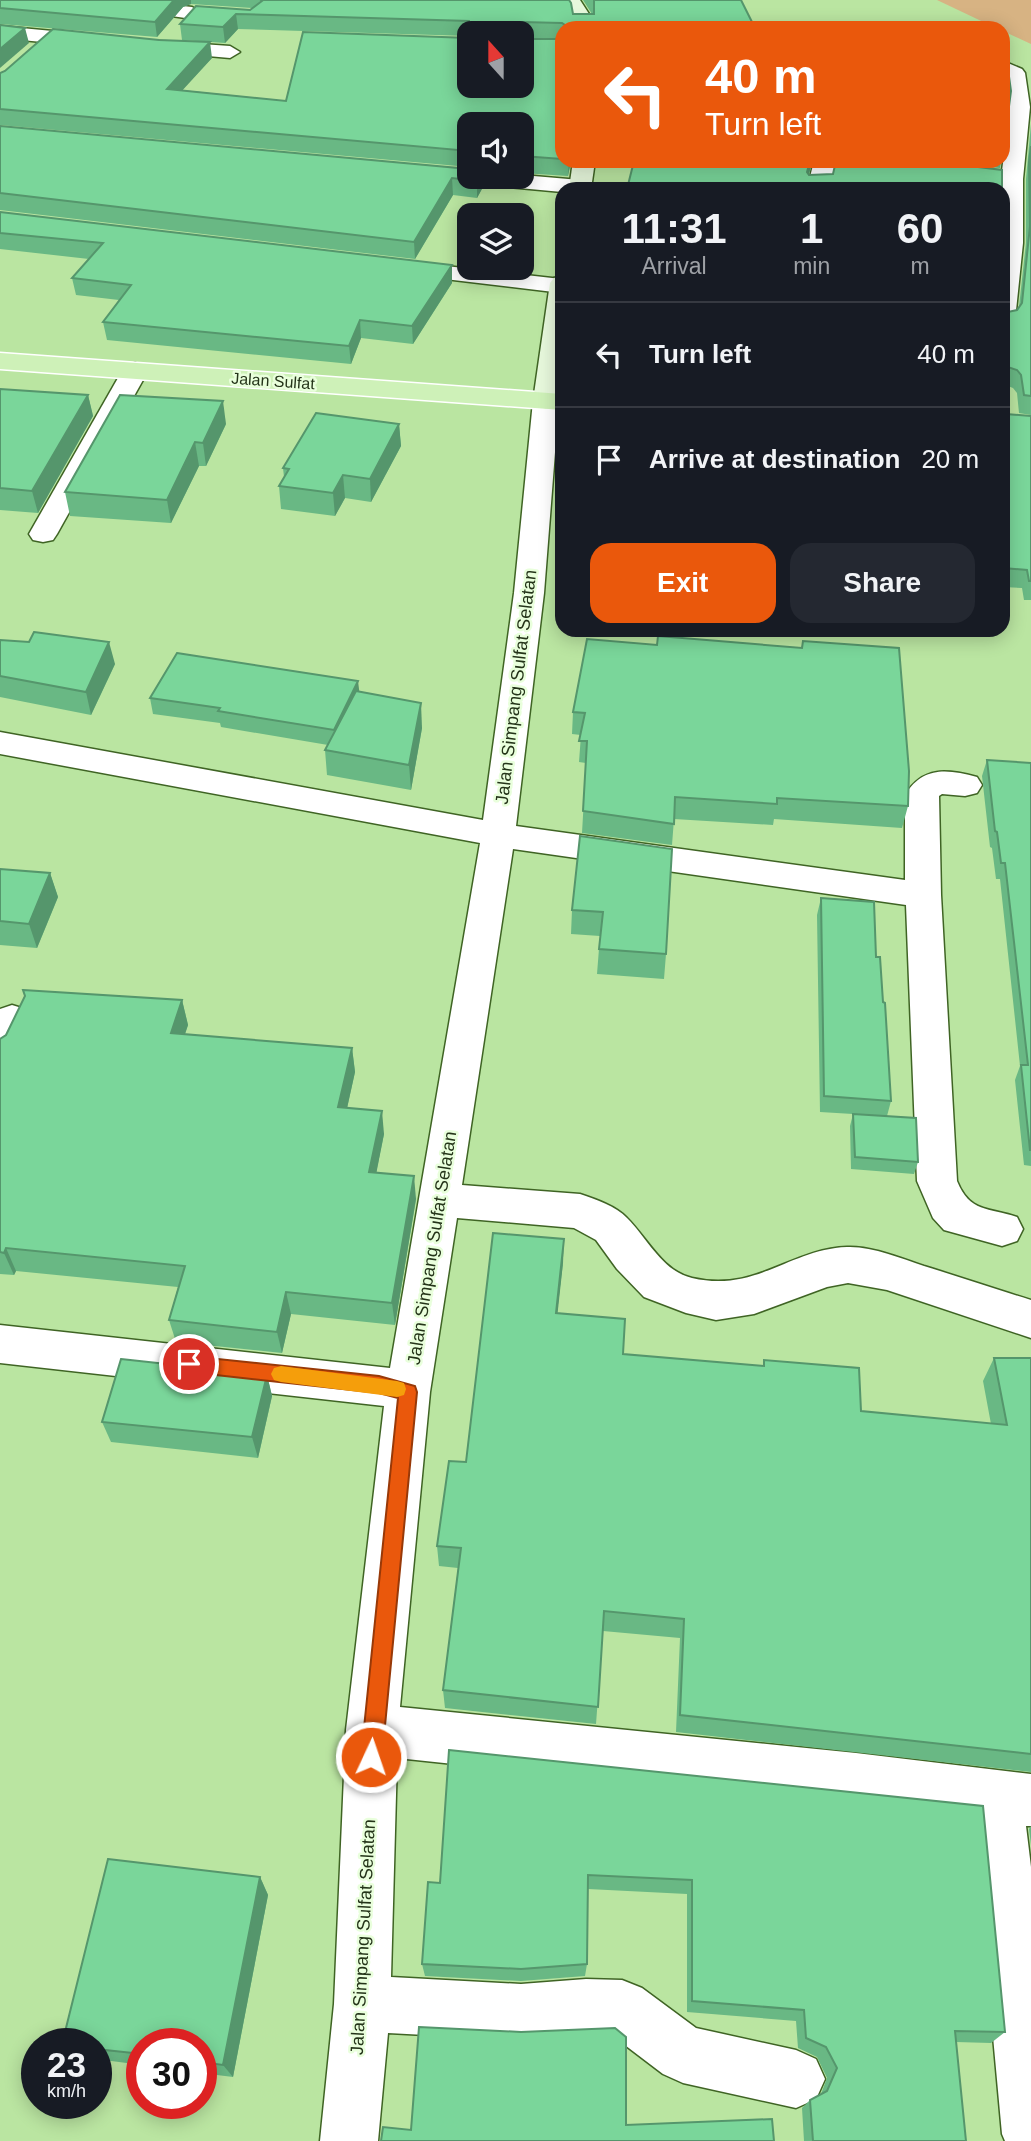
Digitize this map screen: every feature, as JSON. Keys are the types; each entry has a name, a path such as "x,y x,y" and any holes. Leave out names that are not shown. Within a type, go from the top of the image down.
{"main road":[{"name":"Jalan Sulfat","path":"0,361 554,401"}],"street":[{"path":"571,0 582,21"},
{"path":"164,10 216,14"},
{"path":"162,47 192,13"},
{"path":"0,32 112,43"},
{"path":"30,54 50,37"},
{"path":"137,45 230,52"},
{"path":"1010,71 1014,73 1025,107 1012,179 1021,242 1010,290"},
{"path":"415,172 555,186"},
{"path":"986,177 1012,179"},
{"path":"381,265 555,284"},
{"path":"43,534 135,371"},
{"name":"Jalan Simpang Sulfat Selatan","path":"349,2141 362,2004 372,1730 408,1392 498,835 554,401"},
{"path":"0,743 403,814 498,835 923,895"},
{"path":"965,785 934,782 926,786 922,795 923,895 937,1181 947,1210 957,1219 1002,1229"},
{"path":"440,1200 580,1210 611,1228 632,1256 659,1284 686,1295 716,1301 754,1296 824,1269 848,1265 887,1272 1031,1319"},
{"path":"0,1344 379,1385 408,1392"},
{"path":"372,1730 856,1779 1014,1798 1031,2134"},
{"path":"362,2004 521,2012 586,2007 622,2008 683,2054 796,2079"}],"shaded area":[{"path":"937,0 1031,0 1031,44 1010,34 1010,21 981,21"}],"building":[{"path":"0,0 174,0 155,22 0,8"},
{"path":"261,0 569,0 573,14 594,14 594,0 741,0 752,21 555,23 236,14 223,27 180,24 196,6 250,10"},
{"path":"0,25 25,28 0,49"},
{"path":"53,29 159,40 210,42 167,89 286,101 303,32 457,38 457,98 534,98 534,39 555,39 555,158 534,157 534,112 457,112 457,150 0,109 0,73"},
{"path":"0,126 457,168 457,179 452,178 414,242 0,193"},
{"path":"1031,146 1031,396 1024,395 1021,375 1010,368 1010,312 1017,310 1022,303 1030,226"},
{"path":"632,168 808,168 809,175 833,174 834,168 1002,170 1002,182 629,182"},
{"path":"0,212 452,265 412,326 360,320 349,346 103,322 131,285 72,278 103,243 0,233"},
{"path":"0,389 88,395 32,491 0,488"},
{"path":"120,395 223,401 203,443 195,442 167,500 65,492"},
{"path":"316,413 399,424 370,479 343,475 333,493 279,486 289,469 283,468"},
{"path":"1010,414 1031,416 1031,581 1027,570 1010,569"},
{"path":"34,632 109,642 86,692 0,676 0,640 29,642"},
{"path":"658,637 670,637 802,648 803,641 899,648 909,771 908,806 777,798 777,804 675,797 674,824 583,811 587,741 579,741 585,713 573,712 587,639 657,645"},
{"path":"177,653 358,681 334,730 218,711 220,708 150,698"},
{"path":"356,691 421,703 409,765 325,750"},
{"path":"987,760 1031,763 1031,1150 1021,1065 1028,1065 1005,863 1001,863 995,831"},
{"path":"580,836 672,849 666,954 599,949 603,912 572,910"},
{"path":"0,869 50,873 29,924 0,921"},
{"path":"821,898 874,902 876,957 880,957 885,1003 891,1101 824,1096"},
{"path":"23,990 182,1000 171,1033 352,1048 338,1107 382,1111 369,1172 414,1176 392,1303 286,1292 277,1332 169,1320 185,1266 6,1248 4,1253 0,1252 0,1039 6,1035 25,996"},
{"path":"853,1114 916,1118 918,1162 855,1157"},
{"path":"493,1233 564,1239 556,1313 625,1319 623,1354 764,1366 764,1360 859,1368 861,1411 1007,1425 994,1358 1031,1358 1031,1754 680,1715 684,1619 604,1611 598,1707 443,1690 461,1548 437,1546 449,1461 466,1462"},
{"path":"121,1359 267,1375 252,1437 102,1422"},
{"path":"449,1750 983,1806 1005,2032 955,2031 966,2141 813,2141 810,2100 827,2091 837,2068 826,2047 806,2038 804,2010 692,2001 692,1880 588,1875 587,1964 521,1969 422,1964 428,1882 440,1883"},
{"path":"108,1859 260,1877 223,2065 217,2064 217,2028 126,2028 126,2052 112,2051 112,2028 66,2028"},
{"path":"419,2027 521,2032 615,2028 626,2037 626,2125 772,2119 774,2141 381,2141 383,2127 411,2130"}],"slow traffic":[{"path":"281,1374 397,1389"}],"route":[{"path":"189,1364 379,1385 408,1392 371,1757"}]}
